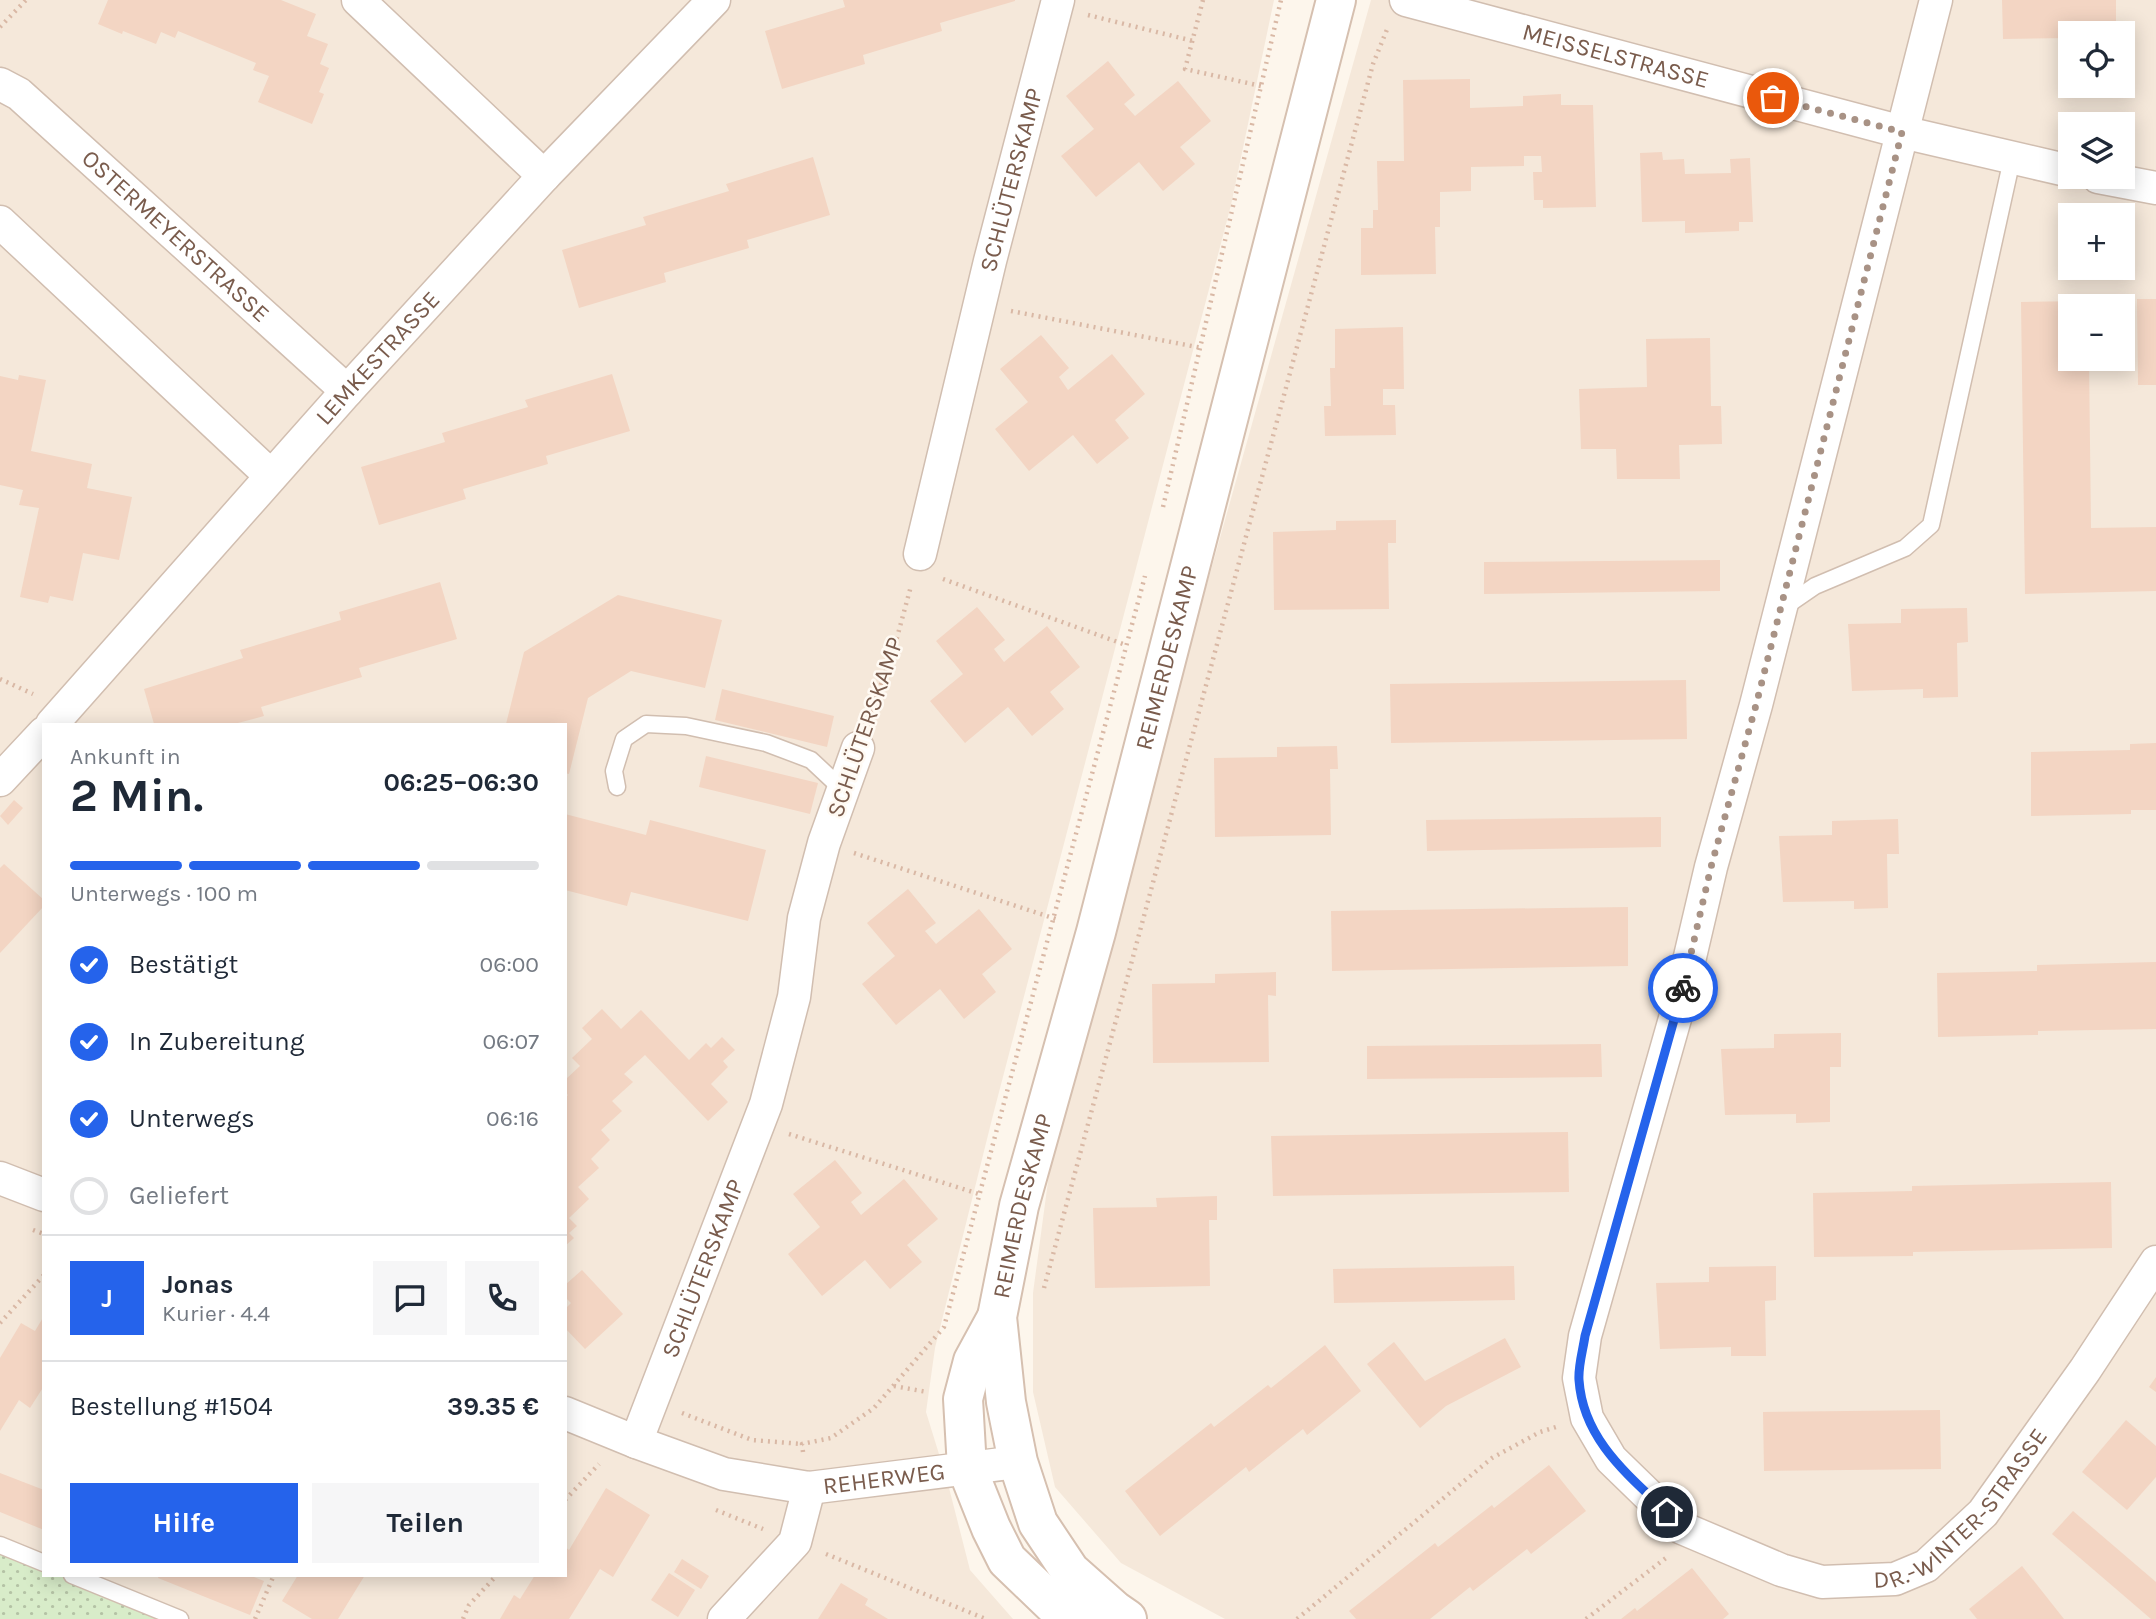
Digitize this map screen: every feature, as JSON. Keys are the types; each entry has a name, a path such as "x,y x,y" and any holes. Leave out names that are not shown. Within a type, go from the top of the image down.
{"main road":[{"name":"REIMERDESKAMP","path":"1089,1619 1058,1609 1007,1560 967,1468 963,1399 973,1361 996,1317 1019,1206 1096,932 1336,0"},
{"name":"REIMERDESKAMP","path":"996,1317 1006,1402 1018,1462"},
{"path":"1018,1462 1038,1523 1070,1571 1127,1619"}],"street":[{"path":"358,0 544,176"},
{"name":"LEMKESTRASSE","path":"53,723 347,391 544,176 714,0"},
{"path":"1682,1528 1611,1459 1587,1418 1579,1378 1585,1336 1678,1008 1711,867 1781,609 1936,0"},
{"name":"SCHLÜTERSKAMP","path":"918,562 979,305 1057,4"},
{"name":"MEISSELSTRASSE","path":"1398,13 2058,169"},
{"name":"OSTERMEYERSTRASSE","path":"0,85 19,93 347,391"},
{"path":"2135,184 2156,188"},
{"path":"0,222 271,476"},
{"path":"0,780 42,735"},
{"name":"SCHLÜTERSKAMP","path":"629,1440 652,1401 766,1104 794,997 804,918 824,843 858,748"},
{"path":"0,1178 42,1194"},
{"name":"DR.-WINTER-STRASSE","path":"1682,1528 1782,1570 1822,1582 1895,1579 1926,1566 1983,1513 2085,1370 2156,1262"},
{"name":"REHERWEG","path":"567,1414 629,1440 724,1474 809,1489 1018,1462"},
{"path":"724,1619 795,1542 809,1489"}],"lane":[{"path":"1781,609 1815,586 1905,548 1931,525 2012,159"},
{"path":"617,787 614,771 624,739 646,724 686,726 766,743 811,760 843,790"},
{"path":"0,1545 42,1562"},
{"path":"77,1577 180,1619"}],"path":[{"path":"0,27 26,0"},
{"path":"1203,0 1185,69 1261,86"},
{"path":"1163,508 1281,0"},
{"path":"1057,4 1193,41"},
{"path":"1044,1290 1373,64 1398,13"},
{"path":"979,305 1244,357"},
{"path":"918,562 1126,645"},
{"name":"SCHLÜTERSKAMP","path":"858,748 895,645 918,562"},
{"path":"652,1401 752,1440 802,1444 831,1438 874,1408 944,1327 1147,571"},
{"path":"824,843 1096,932"},
{"path":"758,1125 979,1194"},
{"path":"0,1323 42,1277"},
{"path":"1297,1619 1492,1458 1541,1432 1587,1418"},
{"path":"567,1498 629,1440"},
{"path":"802,1444 809,1489"},
{"path":"1586,1619 1669,1555 1682,1528"},
{"path":"255,1619 273,1577"},
{"path":"463,1619 469,1605 495,1577"}],"shaded area":[{"path":"0,0 1274,0 1231,205 993,1115 935,1348 926,1412 970,1570 1013,1619 180,1619 77,1577 567,1577 567,723 42,723 42,1562 0,1545"},
{"path":"1371,0 2156,0 2156,1619 1225,1619 1121,1563 1055,1487 1033,1392 1033,1293 1056,1122"}],"green space":[{"path":"0,1545 42,1562 42,1577 77,1577 180,1619 0,1619"}],"building":[{"path":"108,0 281,0 316,14 307,36 328,44 320,64 329,68 319,92 324,94 312,124 258,102 269,76 253,70 256,63 178,31 175,38 161,32 156,44 98,24"},
{"path":"843,0 1015,1 940,23 942,31 863,55 865,64 782,89 765,31 845,7"},
{"path":"2002,0 2116,0 2116,21 2058,21 2058,38 2003,39"},
{"path":"1108,61 1135,95 1124,104 1135,116 1178,81 1211,121 1180,147 1195,164 1163,191 1139,162 1096,197 1061,156 1094,129 1066,96"},
{"path":"1470,79 1470,108 1523,106 1523,96 1561,94 1561,105 1593,105 1596,207 1543,208 1543,200 1534,200 1533,172 1542,172 1541,156 1524,156 1524,166 1471,167 1471,191 1440,192 1440,227 1435,227 1436,274 1361,275 1361,228 1373,228 1373,210 1378,210 1377,161 1404,161 1403,80"},
{"path":"1662,152 1663,160 1684,159 1685,174 1731,173 1730,159 1750,158 1753,222 1739,222 1739,231 1685,233 1685,221 1642,222 1640,153"},
{"path":"813,157 830,215 747,240 749,248 664,273 666,282 579,308 562,250 646,225 643,217 729,191 726,184"},
{"path":"2137,299 2156,299 2156,385 2138,385"},
{"path":"2058,301 2058,371 2089,371 2091,528 2156,527 2156,591 2025,594 2021,302"},
{"path":"1403,327 1404,389 1383,389 1383,405 1395,405 1396,435 1325,436 1324,406 1331,406 1330,368 1335,368 1335,329"},
{"path":"1041,335 1069,368 1059,377 1068,390 1112,354 1145,394 1115,420 1129,438 1097,464 1073,435 1029,471 995,429 1028,402 1000,369"},
{"path":"1710,338 1711,406 1721,406 1722,444 1679,445 1680,479 1617,479 1616,449 1581,449 1579,389 1647,387 1646,339"},
{"path":"612,374 630,431 546,456 548,464 463,489 466,499 379,525 361,467 445,442 442,433 528,407 525,400"},
{"path":"19,375 46,380 31,451 92,464 87,488 132,497 119,560 83,553 73,601 50,596 48,603 20,597 39,508 19,505 23,490 0,485 0,376 18,380"},
{"path":"1396,520 1396,543 1388,543 1389,609 1274,610 1273,532 1336,530 1336,521"},
{"path":"1720,560 1720,591 1484,594 1484,562"},
{"path":"440,582 457,639 359,668 362,677 261,707 264,716 238,723 154,723 144,689 243,658 240,650 341,620 339,612"},
{"path":"618,595 722,620 705,688 631,671 588,698 569,774 567,723 506,723 524,652"},
{"path":"977,607 1005,640 994,649 1004,662 1047,626 1080,667 1050,692 1064,709 1032,736 1008,707 965,743 930,701 963,674 936,641"},
{"path":"1967,608 1968,642 1957,643 1958,697 1923,698 1923,689 1852,691 1848,624 1901,623 1901,609"},
{"path":"1686,680 1687,739 1391,743 1390,684"},
{"path":"722,689 834,716 827,747 715,720"},
{"path":"2156,743 2156,810 2131,810 2131,814 2031,816 2031,752 2130,750 2130,744"},
{"path":"1337,746 1338,769 1330,769 1331,835 1215,837 1214,758 1277,757 1277,747"},
{"path":"706,756 818,783 810,814 699,787"},
{"path":"14,800 23,808 8,825 0,816"},
{"path":"567,815 646,835 650,820 766,850 748,921 631,892 627,906 567,891"},
{"path":"1661,817 1661,847 1427,851 1426,820"},
{"path":"1898,819 1899,854 1887,854 1888,908 1854,909 1854,901 1783,902 1779,836 1832,835 1832,821"},
{"path":"4,864 42,898 42,908 0,953 0,868"},
{"path":"908,889 936,923 925,931 936,944 979,909 1012,949 982,974 996,992 964,1019 940,989 896,1025 862,984 895,956 867,923"},
{"path":"1628,907 1628,966 1332,971 1331,911"},
{"path":"2156,962 2156,1029 2038,1031 2038,1035 1938,1037 1937,973 2037,971 2037,965"},
{"path":"1276,972 1276,996 1268,995 1269,1062 1153,1063 1152,984 1215,983 1215,974"},
{"path":"602,1009 621,1029 641,1010 689,1060 706,1043 711,1048 722,1037 735,1050 723,1061 728,1067 711,1084 728,1102 708,1121 645,1055 624,1074 633,1082 612,1101 622,1111 601,1130 610,1140 591,1159 599,1168 578,1187 589,1199 569,1218 577,1226 569,1233 574,1238 567,1244 567,1078 580,1066 572,1058 592,1039 582,1028"},
{"path":"1841,1033 1841,1067 1830,1067 1830,1122 1796,1123 1796,1114 1725,1115 1721,1049 1774,1048 1774,1034"},
{"path":"1601,1044 1602,1077 1367,1079 1367,1046"},
{"path":"1568,1132 1569,1192 1273,1196 1271,1136"},
{"path":"835,1160 862,1193 851,1202 861,1215 904,1179 938,1219 907,1245 922,1262 890,1289 865,1260 822,1296 788,1254 820,1227 793,1194"},
{"path":"2111,1182 2112,1248 1814,1257 1813,1193 1912,1191 1912,1186"},
{"path":"1217,1196 1217,1220 1209,1220 1210,1286 1095,1288 1093,1208 1157,1207 1156,1198"},
{"path":"1514,1266 1515,1300 1334,1303 1333,1269"},
{"path":"1776,1266 1776,1300 1765,1301 1766,1356 1731,1356 1731,1347 1660,1349 1656,1283 1709,1282 1709,1267"},
{"path":"582,1270 623,1314 585,1349 567,1330 567,1307 571,1303 567,1299 567,1283"},
{"path":"42,1319 42,1389 30,1408 19,1400 0,1431 0,1358 21,1323 35,1331"},
{"path":"1505,1338 1521,1367 1446,1406 1420,1428 1367,1364 1394,1342 1425,1381"},
{"path":"1325,1345 1361,1391 1307,1435 1303,1429 1249,1472 1246,1467 1160,1536 1125,1491 1211,1423 1214,1427 1268,1385 1271,1388"},
{"path":"2156,1377 2156,1392 2149,1387"},
{"path":"1940,1410 1941,1469 1764,1471 1763,1412"},
{"path":"2126,1420 2156,1446 2156,1477 2127,1510 2082,1472"},
{"path":"1549,1465 1586,1511 1531,1554 1527,1549 1473,1591 1470,1587 1430,1619 1356,1619 1349,1611 1435,1543 1438,1547"},
{"path":"0,1473 42,1489 42,1529 0,1512"},
{"path":"606,1488 650,1515 613,1577 600,1569 569,1619 500,1619 514,1595 520,1599 534,1577 567,1577 567,1548 569,1550"},
{"path":"2073,1511 2156,1582 2156,1619 2151,1619 2052,1534"},
{"path":"682,1559 709,1576 701,1589 674,1572"},
{"path":"2022,1566 2064,1619 1977,1619 1969,1609"},
{"path":"1692,1568 1729,1614 1723,1619 1621,1619 1635,1608 1637,1611"},
{"path":"669,1573 695,1590 678,1617 651,1600"},
{"path":"254,1577 264,1581 250,1615 158,1578"},
{"path":"297,1577 364,1577 338,1619 312,1619 282,1601"},
{"path":"841,1583 868,1599 865,1605 888,1619 818,1619"}],"way so far":[{"path":"1683,988 1711,867 1756,705 1902,132 1773,98"}],"route":[{"path":"1667,1512 1611,1459 1587,1418 1579,1378 1585,1336 1683,988"}]}
